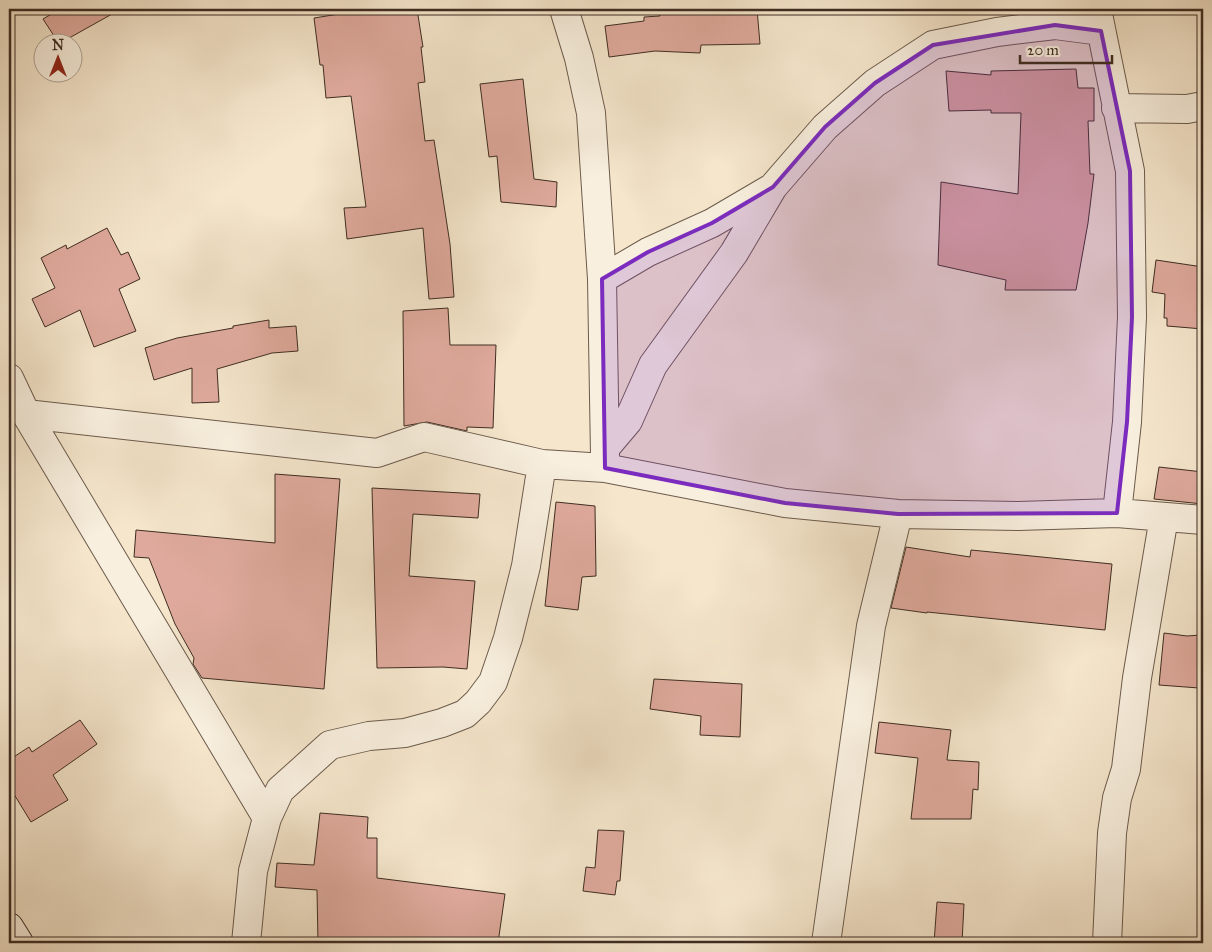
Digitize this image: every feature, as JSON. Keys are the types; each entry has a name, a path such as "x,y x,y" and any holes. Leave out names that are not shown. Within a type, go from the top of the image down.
{"street":[{"path":"564,9 579,58 592,113 602,279 605,458"},
{"path":"605,458 628,421 653,365 734,253 773,187 825,127 875,82 932,45 997,32 1099,20 1130,171 1132,317 1127,422 1117,513"},
{"path":"1116,108 1187,109 1203,106"},
{"path":"602,279 648,252 712,223 773,187"},
{"path":"9,378 26,414 267,818"},
{"path":"26,414 377,453 424,437 542,464 605,458 785,503 898,514 1018,516 1117,513 1203,520"},
{"path":"246,943 253,871 267,818 280,790 330,745 369,736 405,733 442,723 465,714 478,702 493,682 508,638 526,566 542,464"},
{"path":"824,942 871,626 898,514"},
{"path":"1107,943 1112,833 1117,798 1126,769 1136,678 1164,517"},
{"path":"9,927 19,943"}],"highlighted area":[{"path":"1055,25 1101,31 1130,171 1132,317 1127,422 1117,513 898,514 785,503 605,468 602,279 648,252 712,223 773,187 825,127 875,83 933,45"}],"building":[{"path":"60,9 121,9 80,32 51,32 43,19"},
{"path":"370,9 417,9 423,47 421,47 425,82 418,83 425,141 434,140 450,244 454,297 429,299 423,228 347,239 344,208 366,207 351,96 326,98 323,65 320,65 314,18"},
{"path":"658,9 757,9 760,44 701,45 700,53 655,51 609,57 605,26 644,21 644,17 660,16"},
{"path":"1076,69 1078,88 1094,88 1094,121 1088,121 1090,174 1094,174 1088,223 1076,290 1005,290 1006,280 938,265 941,182 1018,194 1021,113 991,113 991,110 949,111 946,71 991,75 991,71"},
{"path":"523,79 534,179 557,182 556,207 501,202 497,156 489,157 480,84"},
{"path":"107,228 121,255 128,252 140,279 119,289 136,331 94,347 80,310 45,327 32,299 55,288 41,258 66,245 67,249"},
{"path":"1156,260 1203,267 1203,329 1167,326 1167,318 1164,318 1165,294 1152,292"},
{"path":"448,308 450,345 496,345 493,428 467,427 467,431 427,422 404,426 403,311"},
{"path":"269,320 269,328 296,326 298,351 272,353 217,369 219,402 192,403 192,368 154,380 145,348 177,338"},
{"path":"1159,467 1203,472 1203,504 1154,499"},
{"path":"275,474 340,479 324,689 202,678 193,664 194,658 175,624 149,558 134,557 136,530 275,543"},
{"path":"372,488 480,494 478,518 413,514 409,576 475,581 467,669 443,667 377,668"},
{"path":"556,502 595,506 596,576 582,577 578,610 545,606"},
{"path":"906,547 970,557 971,550 1112,564 1105,630 891,608"},
{"path":"1164,633 1187,636 1201,635 1199,688 1159,685"},
{"path":"654,679 742,684 740,737 700,735 701,716 650,709"},
{"path":"80,720 97,744 53,775 68,800 31,822 9,786 9,760 29,747 32,752"},
{"path":"879,722 951,730 947,760 979,762 978,790 973,789 971,819 911,819 918,758 875,753"},
{"path":"320,813 368,817 367,838 377,838 377,878 505,894 498,943 318,943 317,890 275,887 277,863 314,865"},
{"path":"598,830 624,831 620,881 617,881 615,895 583,891 586,867 595,868"},
{"path":"937,902 964,904 962,943 934,943"}]}
